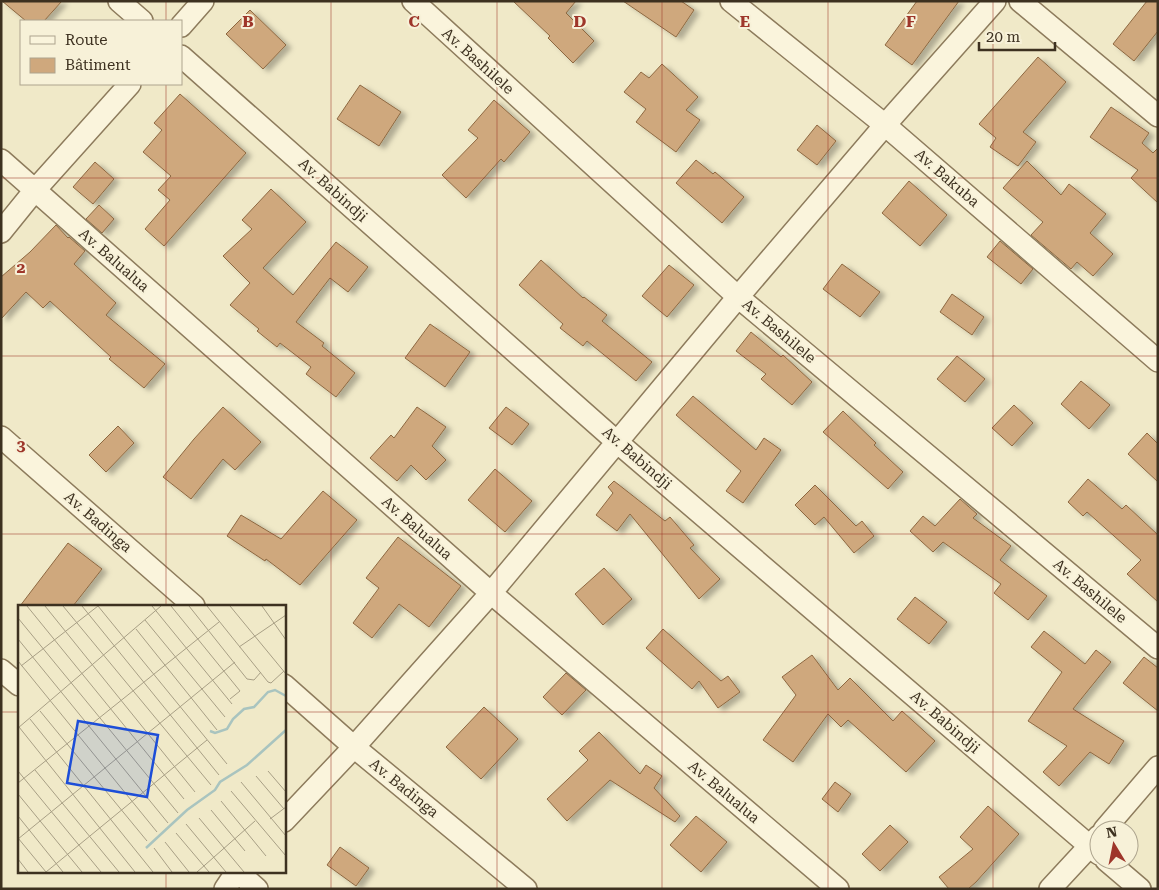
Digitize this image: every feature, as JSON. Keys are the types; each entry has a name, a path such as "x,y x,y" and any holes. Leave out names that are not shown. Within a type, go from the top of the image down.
{"street":[{"path":"119,1 141,20"},
{"path":"182,25 203,1"},
{"name":"Av. Bashilele","path":"413,1 738,297 1158,648"},
{"name":"Av. Bakuba","path":"731,1 885,125 1158,361"},
{"path":"285,820 354,747 491,593 738,297 885,125 995,1"},
{"path":"1020,1 1158,116"},
{"name":"Av. Babindji","path":"182,57 618,442 1089,839"},
{"path":"1,232 35,190 129,85"},
{"name":"Av. Balualua","path":"1,160 491,593 838,889"},
{"name":"Av. Badinga","path":"1,437 193,605"},
{"path":"1,670 18,684"},
{"name":"Av. Badinga","path":"285,686 354,747 526,889"},
{"path":"1113,820 1158,767"},
{"path":"1050,889 1089,852"},
{"path":"1118,870 1140,889"},
{"path":"225,889 236,872"},
{"path":"238,872 257,889"}],"building":[{"path":"2,1 62,1 45,20 25,20"},
{"path":"513,1 576,1 566,13 594,41 573,63 548,38 550,36"},
{"path":"623,1 681,1 694,10 676,37"},
{"path":"917,1 959,1 912,65 885,45"},
{"path":"1147,1 1158,1 1158,31 1134,61 1113,44"},
{"path":"250,10 286,45 263,69 226,34"},
{"path":"1038,57 1066,82 1023,132 1036,142 1018,166 990,147 996,138 979,124"},
{"path":"662,64 698,97 686,110 700,120 676,152 636,122 646,109 624,92 641,72 649,78"},
{"path":"360,85 401,112 379,146 337,119"},
{"path":"180,94 246,153 164,246 145,229 170,200 158,190 171,176 143,152 162,130 154,123"},
{"path":"494,100 530,132 504,162 501,159 466,198 442,175 478,138 468,130"},
{"path":"1111,107 1149,133 1142,143 1153,153 1158,148 1158,203 1131,178 1138,170 1090,137"},
{"path":"817,125 836,141 817,165 797,150"},
{"path":"696,160 713,174 715,172 744,197 722,223 676,183"},
{"path":"1027,161 1061,195 1069,184 1106,214 1090,233 1113,254 1093,276 1077,262 1071,269 1031,235 1043,222 1003,188"},
{"path":"95,162 114,179 93,204 73,187"},
{"path":"909,181 947,215 920,246 882,213"},
{"path":"271,189 306,222 263,268 293,295 336,242 368,267 348,292 330,278 296,322 324,343 322,346 355,373 336,397 306,374 311,367 280,343 277,347 230,305 250,283 223,256 252,229 242,220"},
{"path":"99,205 114,219 102,233 86,219"},
{"path":"56,225 68,238 85,251 74,264 116,303 106,315 165,364 144,388 109,359 111,357 50,301 43,308 26,292 1,319 1,277 30,252"},
{"path":"1000,241 1033,269 1021,284 987,257"},
{"path":"541,260 583,298 607,315 602,321 652,362 636,381 587,341 583,346 560,328 563,324 519,285"},
{"path":"842,264 880,292 860,317 823,289"},
{"path":"669,265 694,285 667,317 642,296"},
{"path":"952,294 984,317 972,335 940,312"},
{"path":"430,324 470,352 445,387 405,358"},
{"path":"751,332 781,357 783,355 812,382 792,405 761,379 766,374 736,351"},
{"path":"957,356 985,379 965,402 937,379"},
{"path":"1081,381 1110,405 1089,429 1061,404"},
{"path":"693,396 756,450 764,438 781,450 743,503 726,491 741,471 676,415"},
{"path":"1014,405 1033,423 1012,446 992,428"},
{"path":"223,407 261,442 235,470 223,459 191,499 163,477"},
{"path":"417,407 446,427 432,446 446,460 426,480 411,465 397,481 370,458 391,435 394,438"},
{"path":"506,407 529,424 512,445 489,428"},
{"path":"843,411 876,443 874,445 903,472 888,489 823,432"},
{"path":"118,426 134,443 106,472 89,455"},
{"path":"1147,433 1158,444 1158,482 1128,454"},
{"path":"495,469 532,501 505,532 468,500"},
{"path":"1088,479 1122,509 1126,505 1158,535 1158,602 1127,574 1141,560 1087,512 1083,516 1068,502"},
{"path":"614,481 665,521 670,517 694,545 690,548 720,579 699,599 630,514 617,531 596,515 613,493 608,487"},
{"path":"815,485 856,526 862,521 874,536 854,553 824,517 815,525 795,505"},
{"path":"323,491 357,520 300,585 266,559 265,561 227,536 241,515 281,539"},
{"path":"960,499 977,514 973,518 1011,546 1000,560 1047,596 1028,620 994,593 1001,584 943,542 933,552 910,531 923,516 935,526"},
{"path":"398,537 461,586 429,627 399,604 372,638 353,623 379,588 366,578"},
{"path":"68,543 102,569 74,605 21,605"},
{"path":"604,568 632,599 603,625 575,594"},
{"path":"915,597 947,622 929,644 897,619"},
{"path":"663,629 721,681 728,676 740,692 718,708 699,681 692,689 646,648"},
{"path":"1044,631 1085,664 1096,650 1111,662 1073,709 1124,741 1109,764 1090,752 1059,786 1043,772 1067,746 1028,721 1062,672 1031,647"},
{"path":"812,655 838,690 850,678 893,721 902,711 935,741 906,772 848,720 841,727 828,714 793,762 763,740 796,695 782,677"},
{"path":"1144,657 1158,668 1158,711 1123,683"},
{"path":"566,673 586,690 562,715 543,697"},
{"path":"484,707 518,739 481,779 446,747"},
{"path":"599,732 640,774 646,765 662,776 654,788 680,816 675,822 610,780 567,821 547,799 588,760 579,751"},
{"path":"835,782 851,794 838,812 822,799"},
{"path":"988,806 1019,834 968,889 949,889 939,877 973,849 960,837"},
{"path":"696,816 727,842 701,872 670,845"},
{"path":"890,825 908,842 880,871 862,854"},
{"path":"340,847 369,868 356,886 327,865"}]}
